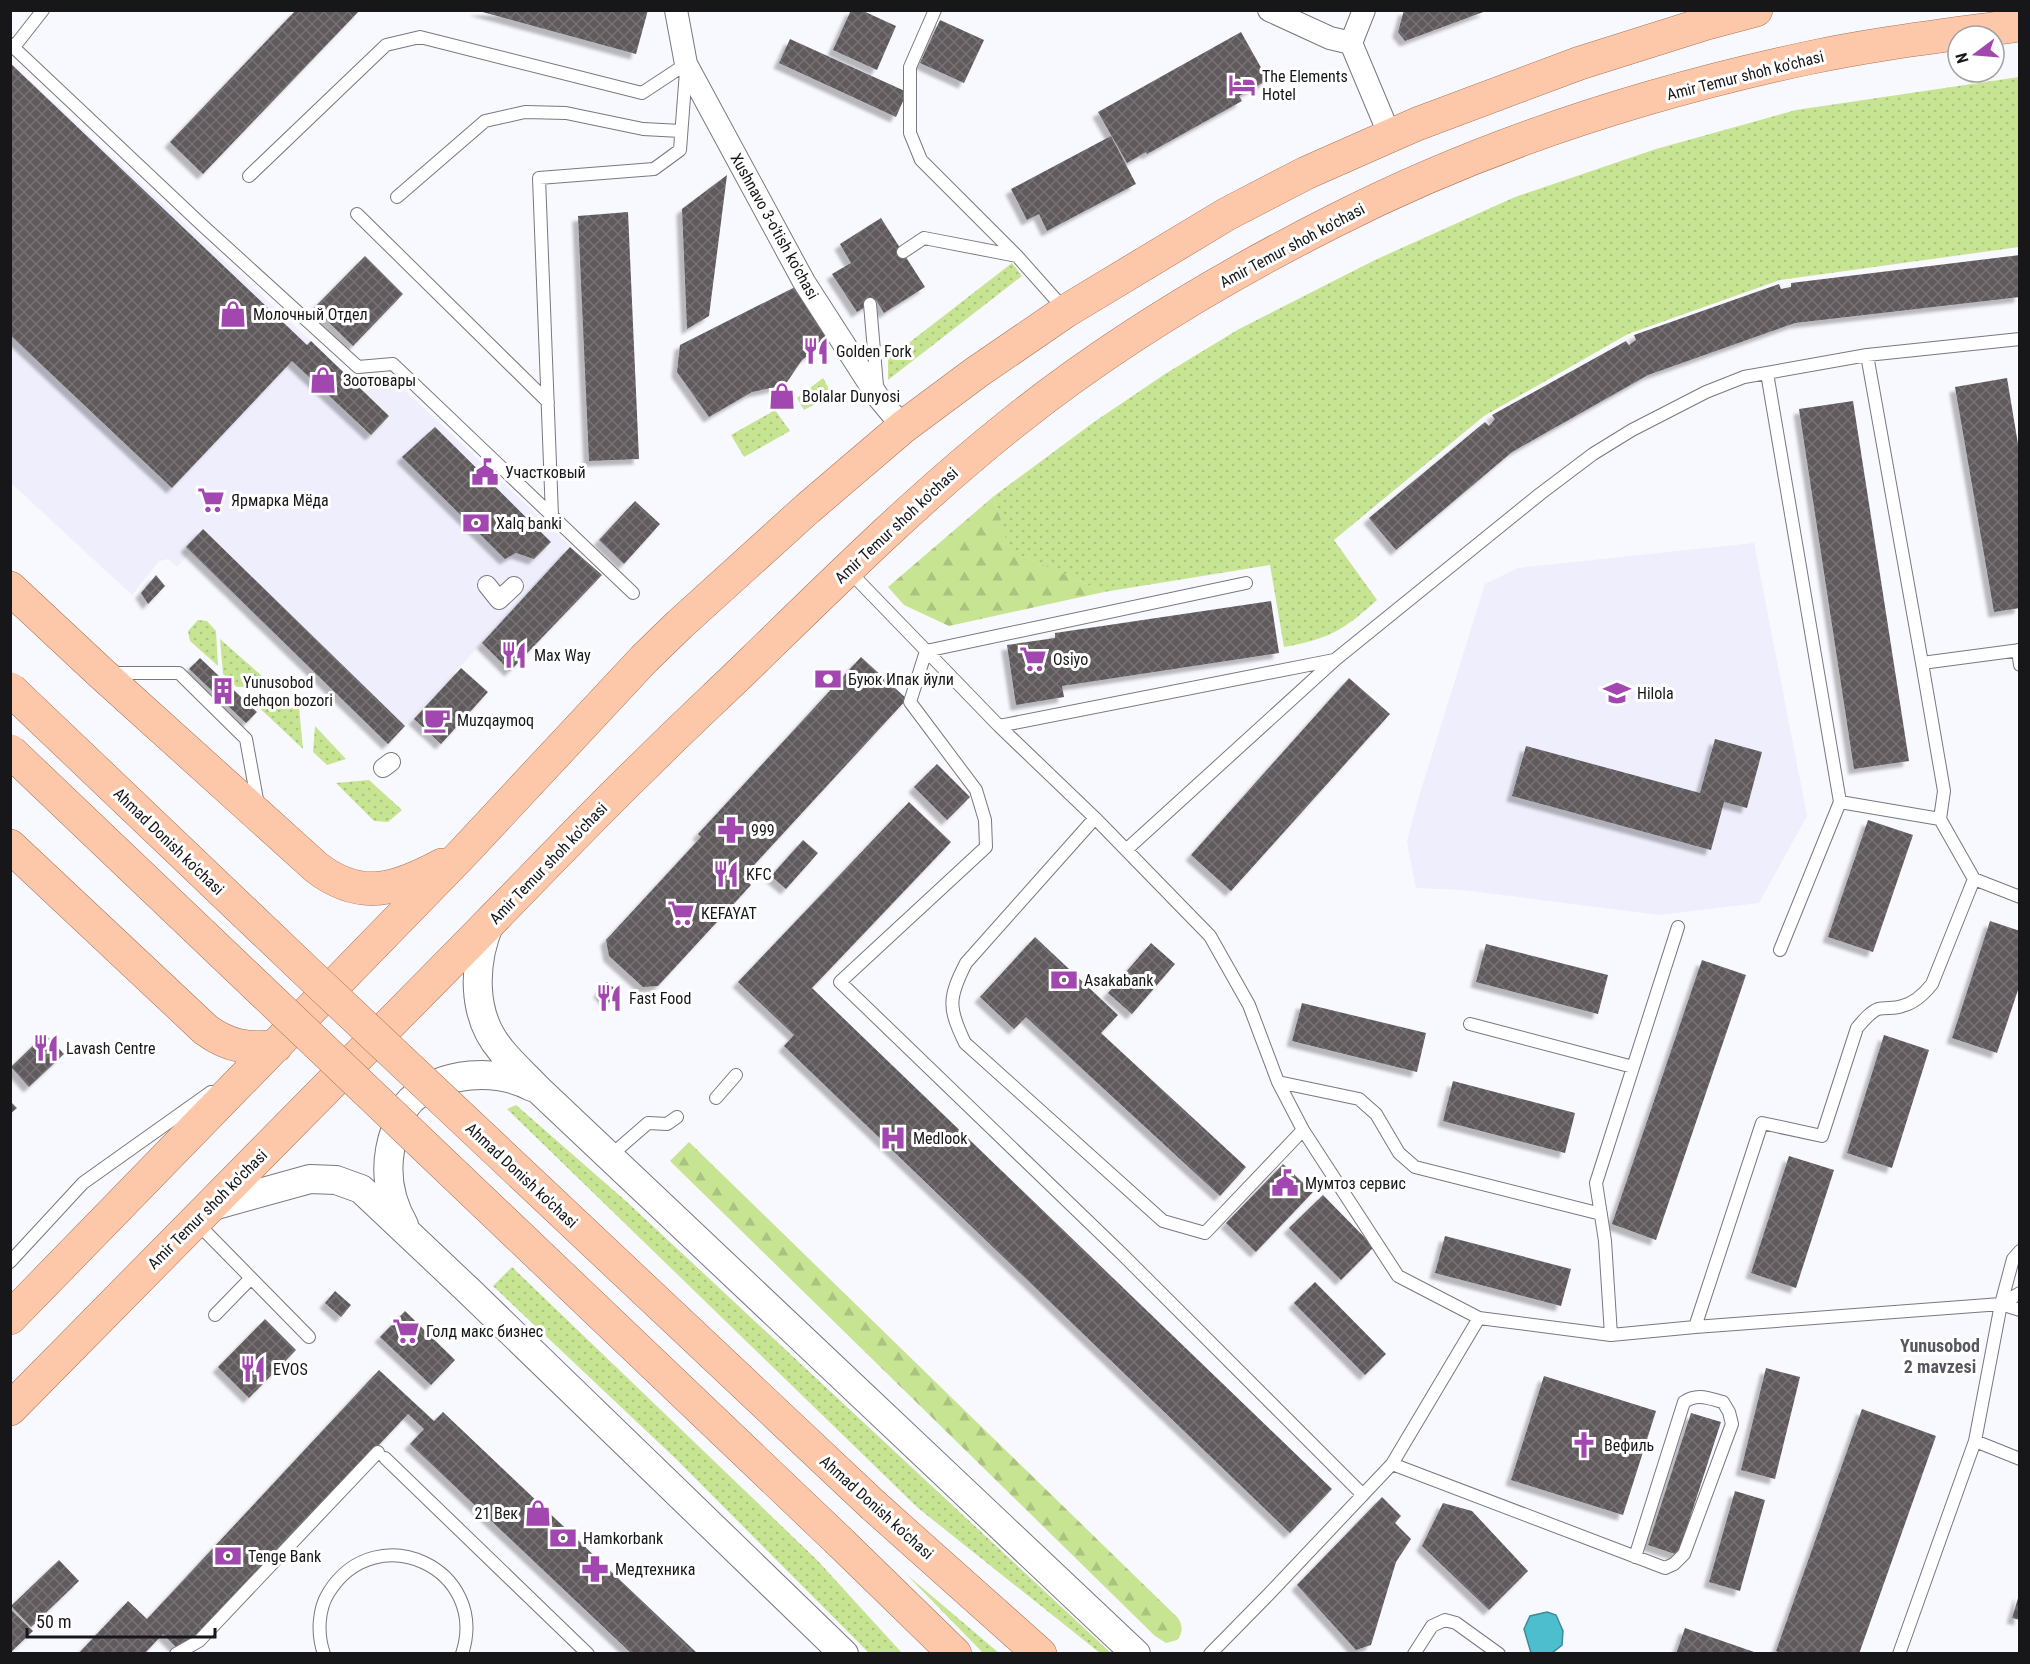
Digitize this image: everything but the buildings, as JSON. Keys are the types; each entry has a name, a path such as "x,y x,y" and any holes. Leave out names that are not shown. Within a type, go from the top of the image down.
{"main road":[{"path":"10,1318 462,854 644,659 807,509 903,427 977,372 1066,311 1227,214 1306,173 1487,97 1580,63 1696,26 1756,10"},
{"name":"Amir Temur shoh ko'chasi","path":"14,1402 648,762 847,569 957,469 1084,369 1230,277 1333,221 1411,184 1497,150 1584,118 1744,73 1962,22 2019,25"},
{"path":"10,588 101,673 335,880 358,888 381,890 421,876 462,854"},
{"name":"Ahmad Donish ko'chasi","path":"10,689 874,1506 1040,1653"},
{"path":"10,751 839,1541 948,1648"},
{"path":"10,846 206,1030 221,1041 238,1046 258,1048 276,1046"}],"street":[{"name":"Xushnavo 3-o'tish ko'chasi","path":"676,10 686,64 804,282 878,397 903,427"},
{"path":"1269,10 1330,38 1351,43"},
{"path":"1364,10 1351,43 1390,136"},
{"path":"488,585 499,600 514,586"},
{"path":"490,922 479,954 480,1005 484,1020 500,1049 540,1091 1136,1653"},
{"path":"414,1239 395,1209 388,1176 388,1157 393,1137 399,1117 410,1101 425,1090 441,1083 475,1075 508,1077 540,1091"},
{"path":"202,1214 310,1179 336,1180 361,1190 844,1653"}],"lane":[{"path":"43,10 12,46 201,224 358,367 393,364 633,593"},
{"path":"935,10 910,67 910,133 921,160 1017,256 1066,311"},
{"path":"249,176 386,45 420,37 642,93 686,64"},
{"path":"552,516 539,178 654,169 680,150 686,64"},
{"path":"397,197 485,121 525,112 566,114 643,129 681,131"},
{"path":"357,214 548,402"},
{"path":"903,252 924,238 1017,256"},
{"path":"870,304 878,397"},
{"path":"1126,850 1336,659 1540,494 1593,454 1632,430 1707,392 1744,377 1867,354 2019,339"},
{"path":"1867,354 1944,791 1940,819 1974,879 2019,897"},
{"path":"1767,373 1840,802 1780,950"},
{"path":"847,569 999,726 1095,819 1210,936 1249,1005 1278,1082 1303,1130 1398,1276 1479,1318 1611,1335 2001,1304 2019,1310"},
{"path":"926,651 1246,583"},
{"path":"1922,663 2018,650 2019,665"},
{"path":"926,651 910,702 976,790 985,819 986,847 840,982 1123,1255 1363,1495"},
{"path":"999,726 1336,659"},
{"path":"101,673 179,673 246,739 260,815"},
{"path":"1840,802 1940,819"},
{"path":"1095,819 966,963 951,1001 955,1022 965,1043 1163,1221 1205,1233 1303,1130"},
{"path":"1695,1327 1762,1123 1822,1136 1857,1028 1877,1010 1902,1006 1914,1001 1923,995 1932,984 1974,879"},
{"path":"1611,1335 1605,1241 1596,1183 1678,927"},
{"path":"1470,1024 1633,1067"},
{"path":"10,1262 83,1183 276,1046"},
{"path":"716,1098 736,1076"},
{"path":"1278,1082 1359,1099 1376,1114 1399,1154 1415,1167 1601,1214"},
{"path":"610,1156 648,1123 667,1124 677,1117"},
{"path":"202,1214 251,1278 309,1337"},
{"path":"1899,1653 1975,1441 2001,1304 2013,1258 2019,1251"},
{"path":"215,1315 251,1278"},
{"path":"2001,1304 2019,1293"},
{"path":"1210,1653 1392,1464 1479,1318"},
{"path":"1392,1464 1635,1557 1665,1568 1674,1564 1684,1554 1732,1424 1730,1412 1723,1402 1700,1396 1683,1402 1635,1557"},
{"path":"1975,1441 2019,1458"},
{"path":"176,1653 199,1641 382,1455 584,1652"},
{"path":"324,1653 319,1625 324,1600 338,1578 358,1562 383,1555 404,1555 428,1563 448,1579 462,1601 466,1640 462,1653"},
{"path":"1414,1653 1432,1626 1445,1620 1456,1623 1499,1653"}],"shaded area":[{"name":"Yunusobod dehqon bozori","path":"10,62 311,341 362,392 396,382 571,547 388,744 190,553 177,567 168,559 159,561 132,595 11,483"},
{"name":"Hilola","path":"1754,543 1807,816 1759,903 1659,915 1464,890 1416,888 1407,842 1485,584 1518,568"}],"green space":[{"path":"2019,77 2019,247 1780,280 1628,334 1484,416 1334,540 1377,600 1335,632 1284,647 1270,565 1104,592 1008,550 994,496 1094,422 1165,374 1239,329 1375,260 1515,197 1656,149 1796,110 1972,84 2006,84 2006,79"},
{"path":"1012,263 1022,276 888,380 888,359"},
{"path":"823,378 832,395 804,410 797,398"},
{"path":"775,410 790,431 744,457 731,435"},
{"path":"994,496 1009,550 1104,592 949,626 904,605 888,587"},
{"path":"198,620 207,621 216,631 218,666 190,641 188,631"},
{"path":"220,639 272,685 237,687 223,674"},
{"path":"287,697 299,708 303,749 250,699"},
{"path":"315,726 346,759 327,765 313,752"},
{"path":"369,780 402,810 388,822 374,821 336,783"},
{"path":"516,1105 627,1202 1111,1653 1100,1653 918,1508 507,1109"},
{"path":"689,1142 1178,1618 1182,1629 1177,1640 1166,1643 1155,1636 670,1161"},
{"path":"512,1267 818,1561 902,1653 869,1653 676,1459 493,1286"},
{"path":"906,1574 999,1653 983,1653"}],"water":[{"path":"1547,1612 1556,1615 1563,1631 1562,1645 1552,1653 1531,1653 1524,1629 1530,1616"}],"place":[{"name":"The Elements Hotel","path":"1242,85"},
{"name":"Молочный Отдел","path":"233,314"},
{"name":"Golden Fork","path":"816,351"},
{"name":"Зоотовары","path":"323,380"},
{"name":"Bolalar Dunyosi","path":"782,396"},
{"name":"Участковый","path":"485,472"},
{"name":"Ярмарка Мёда","path":"211,500"},
{"name":"Xalq banki","path":"476,523"},
{"name":"Max Way","path":"514,655"},
{"name":"Osiyo","path":"1033,659"},
{"name":"Буюк Ипак йули","path":"828,679"},
{"name":"Yunusobod dehqon bozori","path":"223,691"},
{"name":"Hilola","path":"1617,693"},
{"name":"Muzqaymoq","path":"437,720"},
{"name":"999","path":"731,830"},
{"name":"KFC","path":"726,874"},
{"name":"KEFAYAT","path":"681,913"},
{"name":"Asakabank","path":"1064,980"},
{"name":"Fast Food","path":"609,998"},
{"name":"Lavash Centre","path":"46,1048"},
{"name":"Medlook","path":"893,1138"},
{"name":"Мумтоз сервис","path":"1285,1183"},
{"name":"Голд макс бизнес","path":"406,1331"},
{"name":"EVOS","path":"253,1369"},
{"name":"Вефиль","path":"1584,1445"},
{"name":"21 Век","path":"538,1513"},
{"name":"Hamkorbank","path":"563,1538"},
{"name":"Tenge Bank","path":"228,1556"},
{"name":"Медтехника","path":"595,1569"}],"district":[{"name":"Yunusobod 2 mavzesi","path":"1940,1356"}]}
